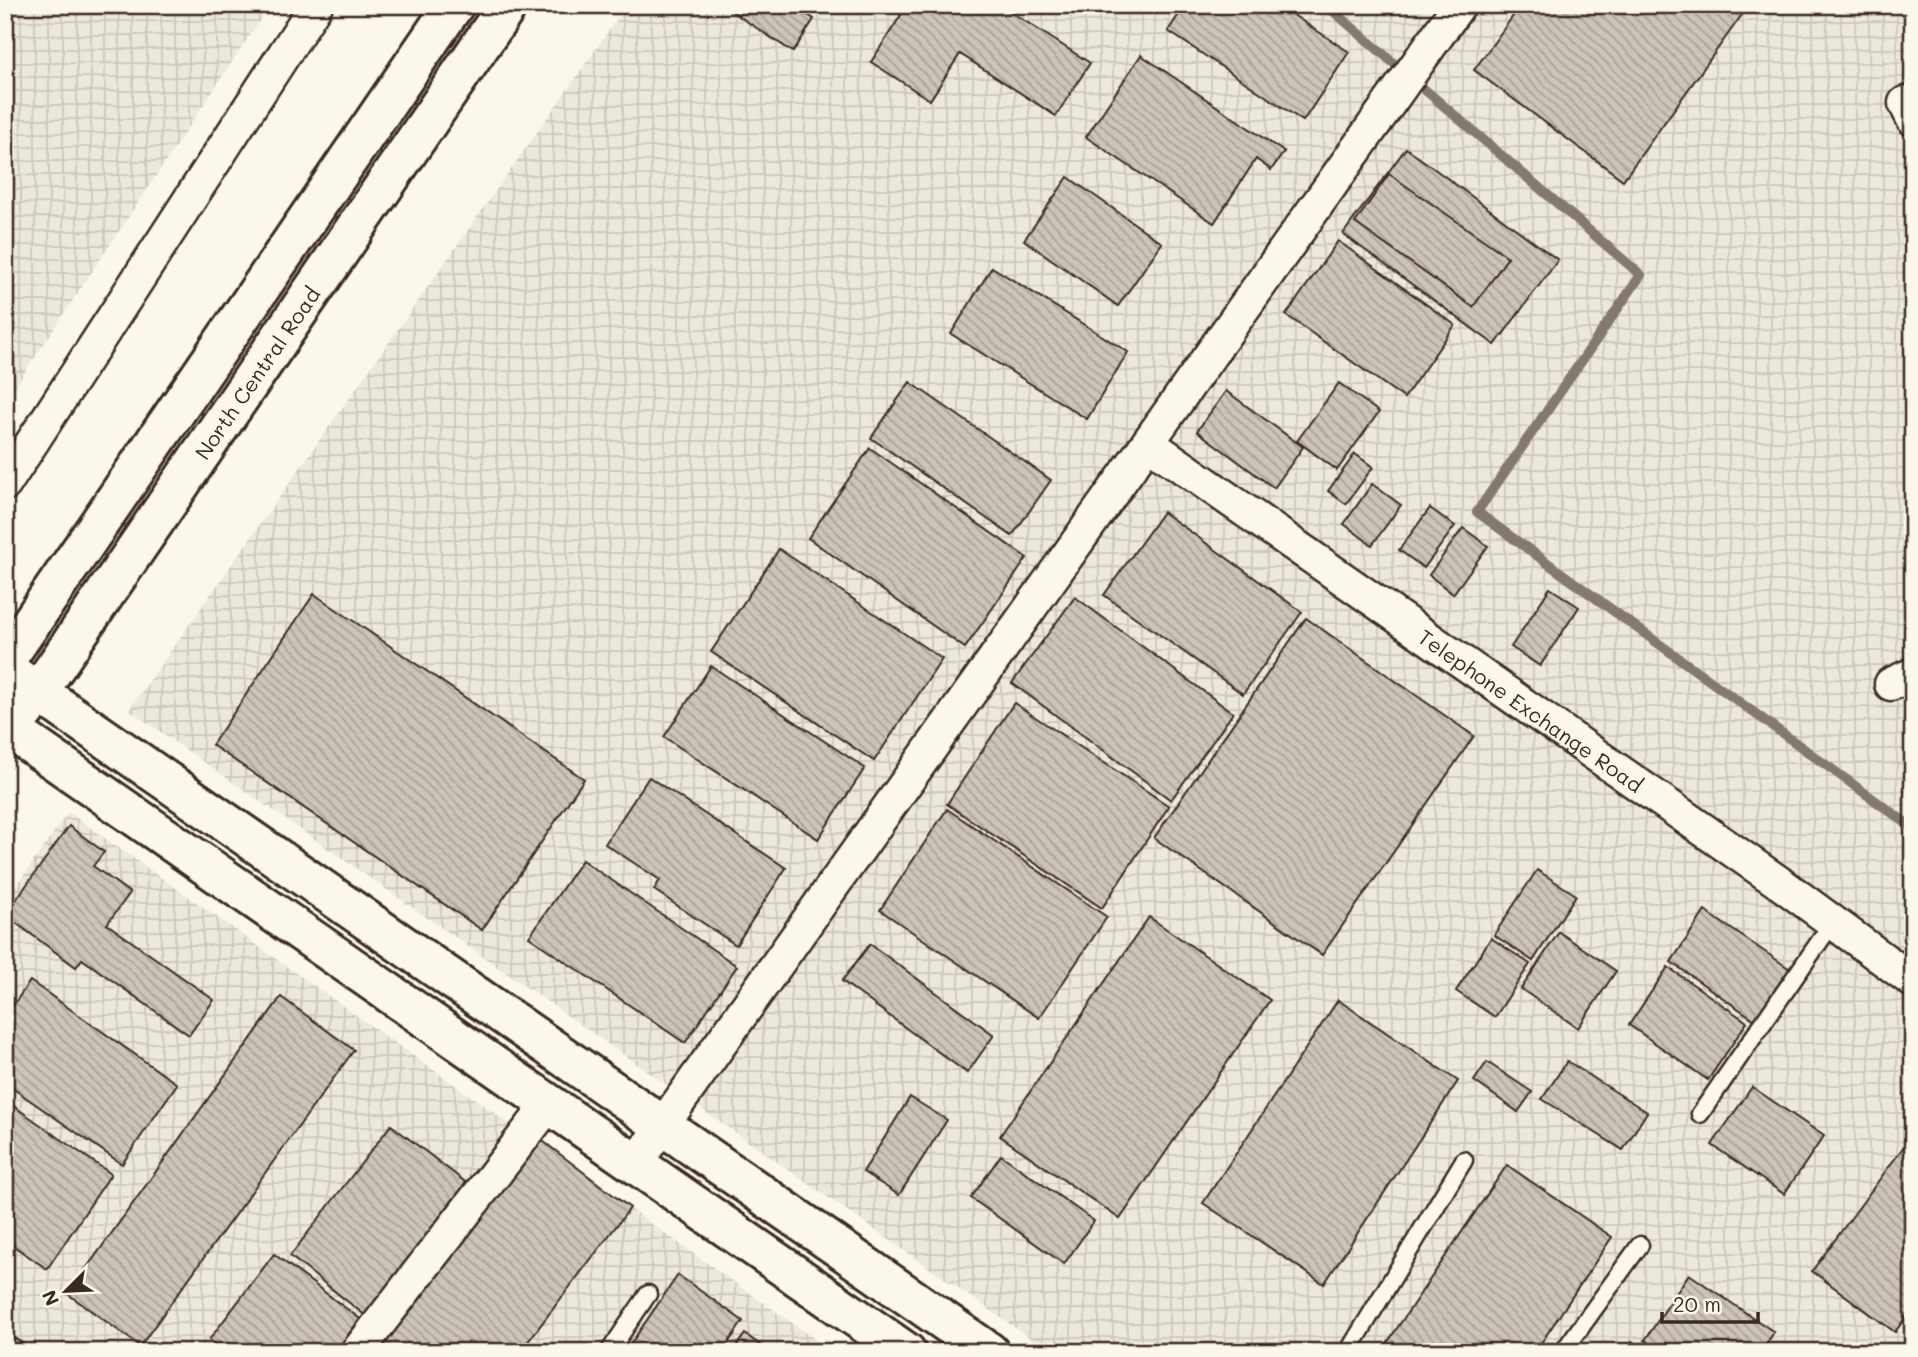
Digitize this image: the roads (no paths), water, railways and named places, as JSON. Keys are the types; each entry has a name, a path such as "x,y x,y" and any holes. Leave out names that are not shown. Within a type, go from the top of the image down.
{"street":[{"path":"5,484 316,5"},
{"name":"North Central Road","path":"5,661 454,5"},
{"name":"North Central Road","path":"7,733 38,692 508,5"},
{"path":"635,1164 1459,5"},
{"name":"Telephone Exchange Road","path":"1148,443 1784,886 1913,981"},
{"path":"5,669 989,1352"},
{"path":"7,733 906,1352"},
{"path":"357,1352 549,1104"}],"lane":[{"path":"1700,1114 1833,922"},
{"path":"1348,1352 1464,1160"},
{"path":"1563,1352 1640,1245"},
{"path":"609,1352 648,1294"}],"waterway":[{"path":"1326,5 1641,275 1477,512 1913,828"}]}
